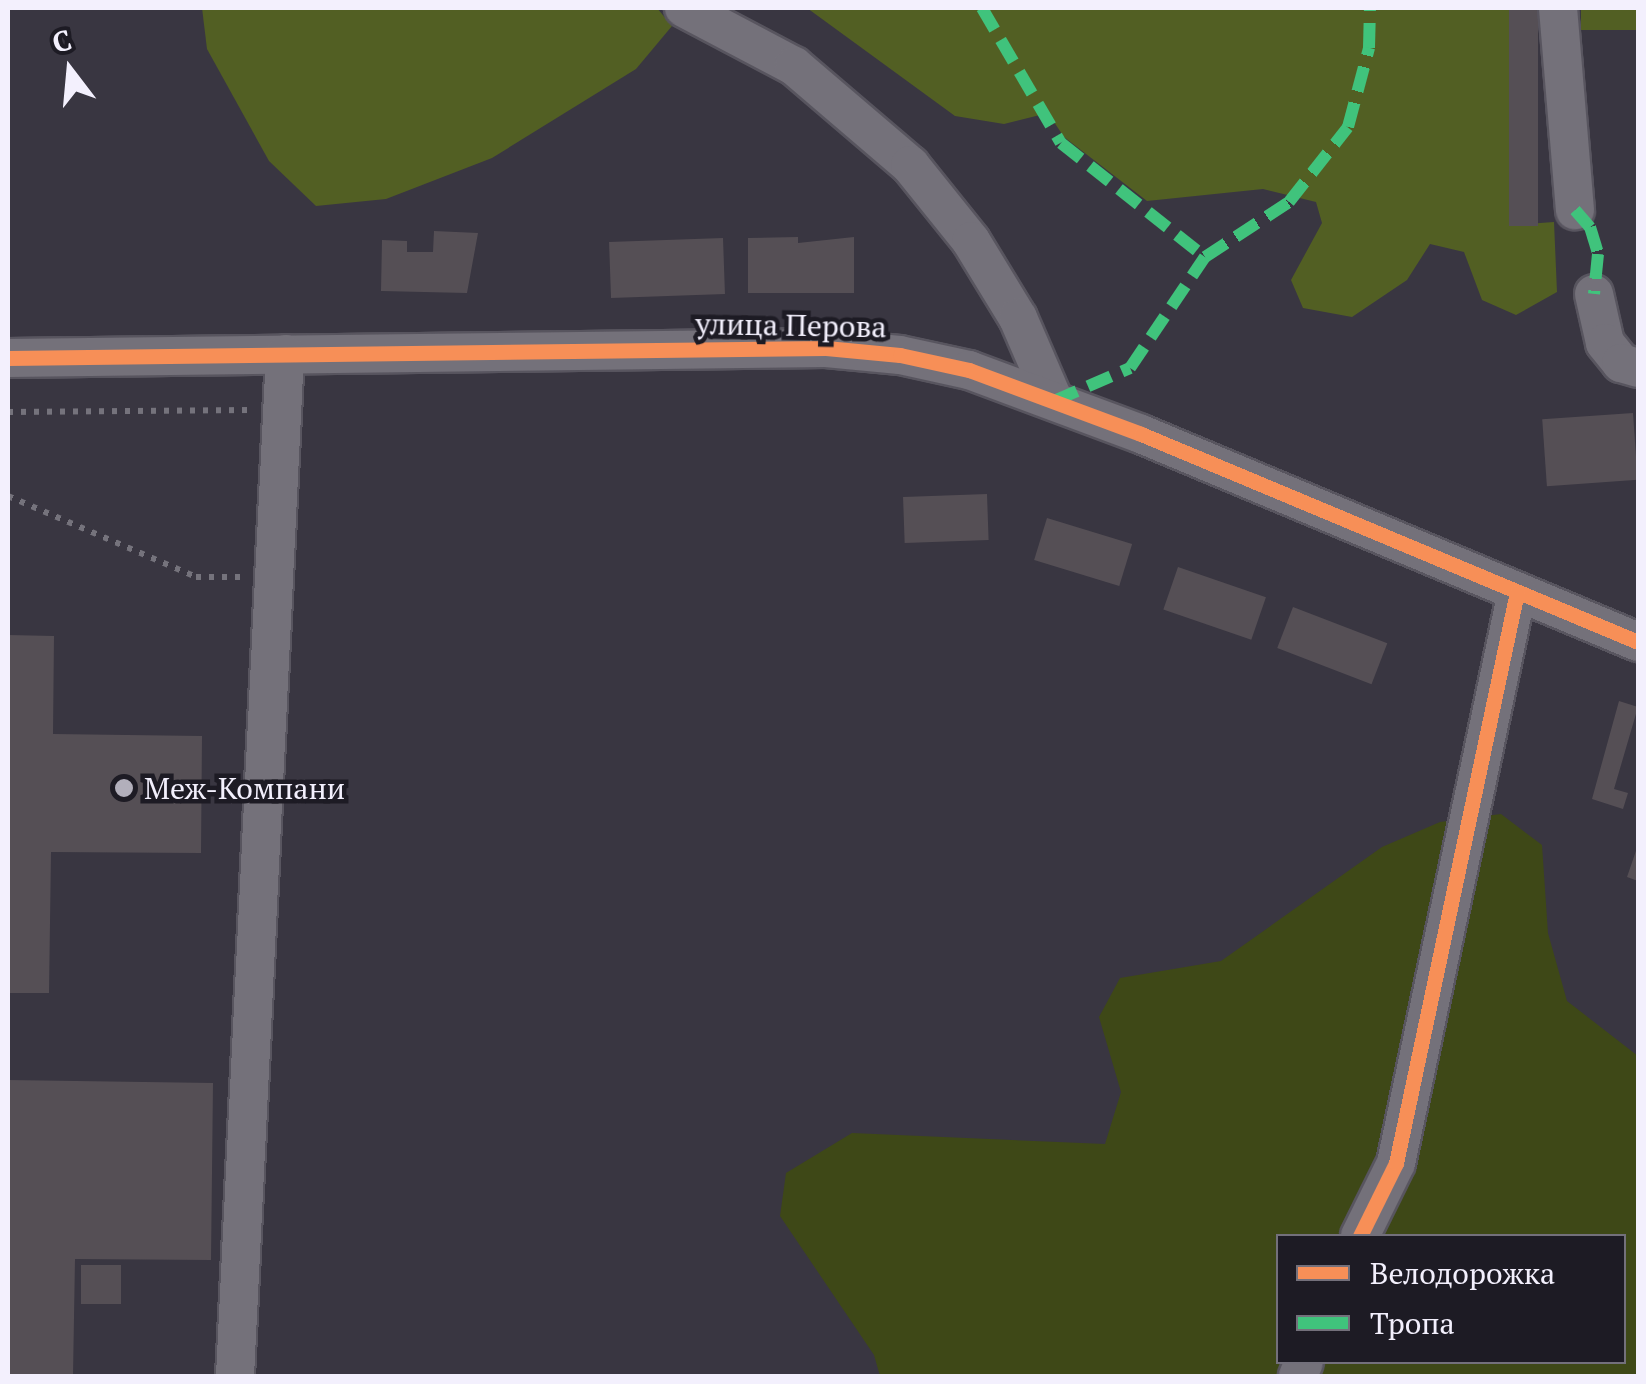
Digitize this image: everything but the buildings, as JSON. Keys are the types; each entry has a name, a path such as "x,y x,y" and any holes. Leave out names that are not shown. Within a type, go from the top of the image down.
{"street":[{"path":"684,8 794,66 910,165 990,272 1054,402"},
{"path":"1558,8 1575,210"},
{"path":"1594,294 1604,343 1621,362 1638,368"},
{"name":"улица Перова","path":"8,358 826,348 969,370 1638,642"},
{"path":"235,1376 285,354"},
{"path":"1361,1234 1396,1163 1517,592"}],"path":[{"path":"8,412 282,410"},
{"path":"8,496 196,577 272,577"}],"green space":[{"path":"202,8 657,8 672,26 636,69 492,158 386,199 316,206 269,161 207,49"},
{"path":"807,8 1509,8 1526,224 1554,222 1557,292 1516,315 1482,300 1464,252 1430,244 1407,280 1352,317 1303,308 1291,280 1322,223 1316,202 1263,189 1147,201 1064,137 1048,113 1004,124 955,116"},
{"path":"1581,8 1638,8 1638,30 1581,30"},
{"path":"1501,814 1542,845 1548,933 1567,1001 1638,1056 1638,1376 880,1376 874,1355 780,1216 786,1173 852,1133 1105,1144 1121,1092 1099,1017 1120,978 1221,961 1382,847 1440,822"}],"marked path":[{"path":"982,8 1061,143 1205,257"},
{"path":"1054,401 1130,368 1205,257 1289,202 1348,127 1369,48 1370,8"},
{"path":"1575,210 1590,227 1598,254 1594,294"}],"cycle path":[{"path":"8,358 826,348 900,355 969,370 1141,434 1638,642"},
{"path":"1361,1234 1396,1163 1517,592"}],"place":[{"name":"Меж-Компани","path":"124,788"}]}
